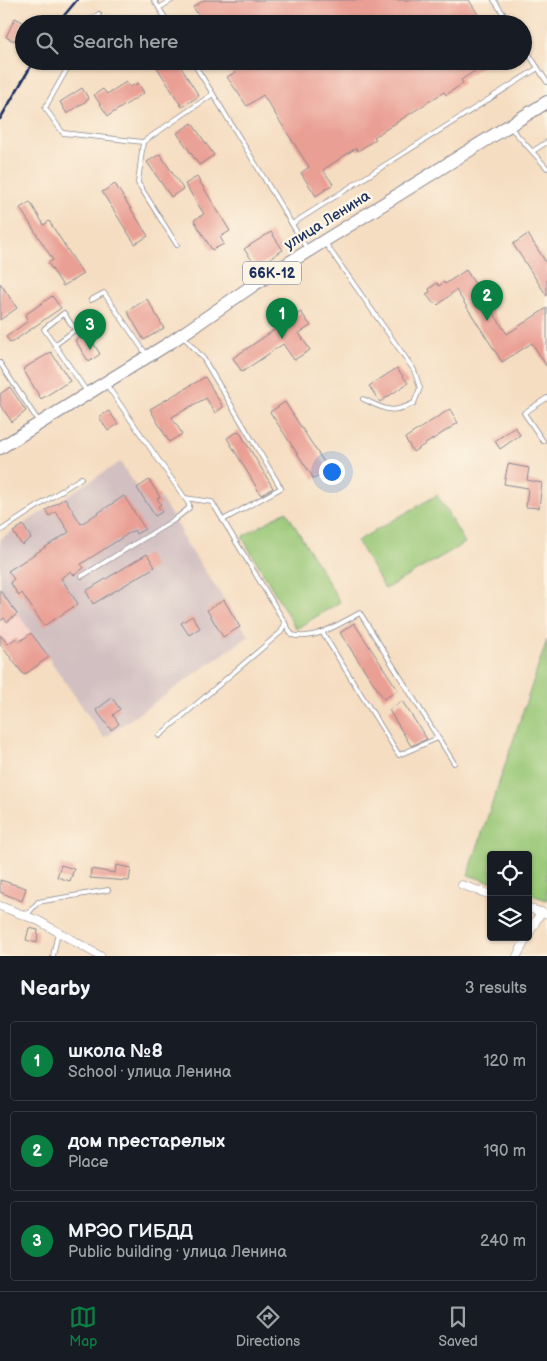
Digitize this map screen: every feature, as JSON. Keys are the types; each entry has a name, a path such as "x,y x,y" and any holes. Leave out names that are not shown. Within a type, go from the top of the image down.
{"main road":[{"name":"улица Ленина","path":"0,448 105,383 309,250 547,102"}],"street":[{"path":"462,886 487,894"},
{"path":"0,906 26,916 100,956"},
{"path":"532,909 544,913 532,930"},
{"path":"517,956 525,941"}],"lane":[{"path":"154,0 163,15"},
{"path":"159,8 172,0"},
{"path":"494,0 504,15"},
{"path":"532,59 547,82"},
{"path":"292,224 538,68"},
{"path":"66,70 45,108 63,133 143,142 213,94"},
{"path":"198,70 309,250"},
{"path":"509,126 547,168"},
{"path":"143,142 138,184 177,245"},
{"path":"533,151 547,142"},
{"path":"324,241 414,370 420,388 414,403 401,410 391,412 363,399"},
{"path":"92,300 104,293 147,356"},
{"path":"55,345 75,330 64,313 44,329 55,345 88,393"},
{"path":"181,334 203,358 281,488 223,520"},
{"path":"0,363 40,424"},
{"path":"82,576 174,520 189,508 185,498 105,383"},
{"path":"542,441 524,413 547,398"},
{"path":"0,531 81,478"},
{"path":"185,498 212,502 292,635 299,637 322,632 360,613 454,762"},
{"path":"159,736 281,632 285,623"},
{"path":"322,632 400,755 438,738"},
{"path":"26,916 38,902 108,890"},
{"path":"53,956 58,932"}],"shaded area":[{"path":"120,462 137,488 149,480 182,532 180,534 249,636 104,738 0,588 0,539"},
{"path":"0,588 49,658 24,675 0,644"}],"green space":[{"path":"437,495 465,543 385,589 357,541"},
{"path":"286,511 340,602 296,629 242,537"},
{"path":"547,640 547,900 532,895 532,851 487,851 487,881 468,875"}],"building":[{"path":"204,0 469,0 478,15 198,15 193,7"},
{"path":"15,18 14,41 6,37"},
{"path":"159,70 183,70 199,96 182,107"},
{"path":"235,70 476,70 461,80 463,83 446,95 444,92 374,137 376,139 358,151 356,148 323,170 333,184 316,196 301,173 309,167 263,95 247,106 227,77 236,72"},
{"path":"126,82 130,87 138,83 144,93 108,116 94,95 103,89 107,94"},
{"path":"82,88 89,99 67,114 60,102"},
{"path":"192,123 214,155 199,165 177,133"},
{"path":"160,154 183,189 171,197 147,162"},
{"path":"197,177 230,231 220,237 224,244 212,250 194,220 204,214 185,184"},
{"path":"115,184 148,236 135,244 102,192"},
{"path":"30,202 44,225 49,221 83,274 63,286 48,263 53,260 20,208"},
{"path":"271,232 283,250 257,267 244,249"},
{"path":"528,234 547,264 547,296 513,244"},
{"path":"466,270 507,334 547,308 547,367 532,343 502,362 456,290 438,305 435,302 433,303 426,294 437,283 439,286 444,282 445,284"},
{"path":"0,283 17,308 0,320"},
{"path":"52,296 61,308 11,343 6,337 28,321 25,315"},
{"path":"147,299 164,328 144,340 127,311"},
{"path":"301,312 311,326 299,333 310,350 294,360 283,344 242,372 233,358"},
{"path":"87,333 100,354 89,362 75,340"},
{"path":"51,352 70,381 41,399 23,369"},
{"path":"397,368 408,383 380,402 369,386"},
{"path":"205,377 223,407 215,413 206,398 172,417 182,434 169,442 150,409"},
{"path":"10,387 26,411 12,422 0,405 0,394"},
{"path":"285,402 329,470 314,479 270,412"},
{"path":"450,409 458,423 413,452 405,438"},
{"path":"109,411 118,424 108,431 99,417"},
{"path":"515,427 520,435 500,449 495,441"},
{"path":"239,431 273,488 261,495 227,438"},
{"path":"508,464 529,468 527,480 542,483 539,508 526,507 528,488 504,484"},
{"path":"149,480 160,497 157,499 161,504 158,506 162,512 155,516 137,488"},
{"path":"124,496 145,529 136,534 134,530 81,564 84,568 74,575 71,571 61,578 78,604 44,626 22,593 19,596 10,582 14,579 8,571 69,532 56,512 49,516 46,510 65,498 81,524"},
{"path":"23,525 31,538 22,545 13,532"},
{"path":"147,554 155,567 93,604 86,591"},
{"path":"0,590 17,614 7,622 4,618 0,621"},
{"path":"224,600 240,627 223,637 207,610"},
{"path":"192,616 200,628 189,635 181,623"},
{"path":"354,623 398,690 384,699 340,633"},
{"path":"31,633 49,657 24,675 0,644 0,635 8,644 16,638 19,642"},
{"path":"112,698 120,709 113,715 119,724 111,730 96,710"},
{"path":"402,701 427,739 411,746 389,710"},
{"path":"61,865 74,869 70,881 57,877"},
{"path":"116,865 131,868 129,881 90,878 91,869 115,873"},
{"path":"0,880 26,888 22,901 0,892"},
{"path":"29,928 38,930 37,943 26,940"}],"railway":[{"path":"64,15 77,0"},
{"path":"0,119 29,70"}],"place":[{"name":"дом престарелых","path":"487,321"},
{"name":"школа №8","path":"282,339"},
{"name":"МРЭО ГИБДД","path":"90,350"}]}
